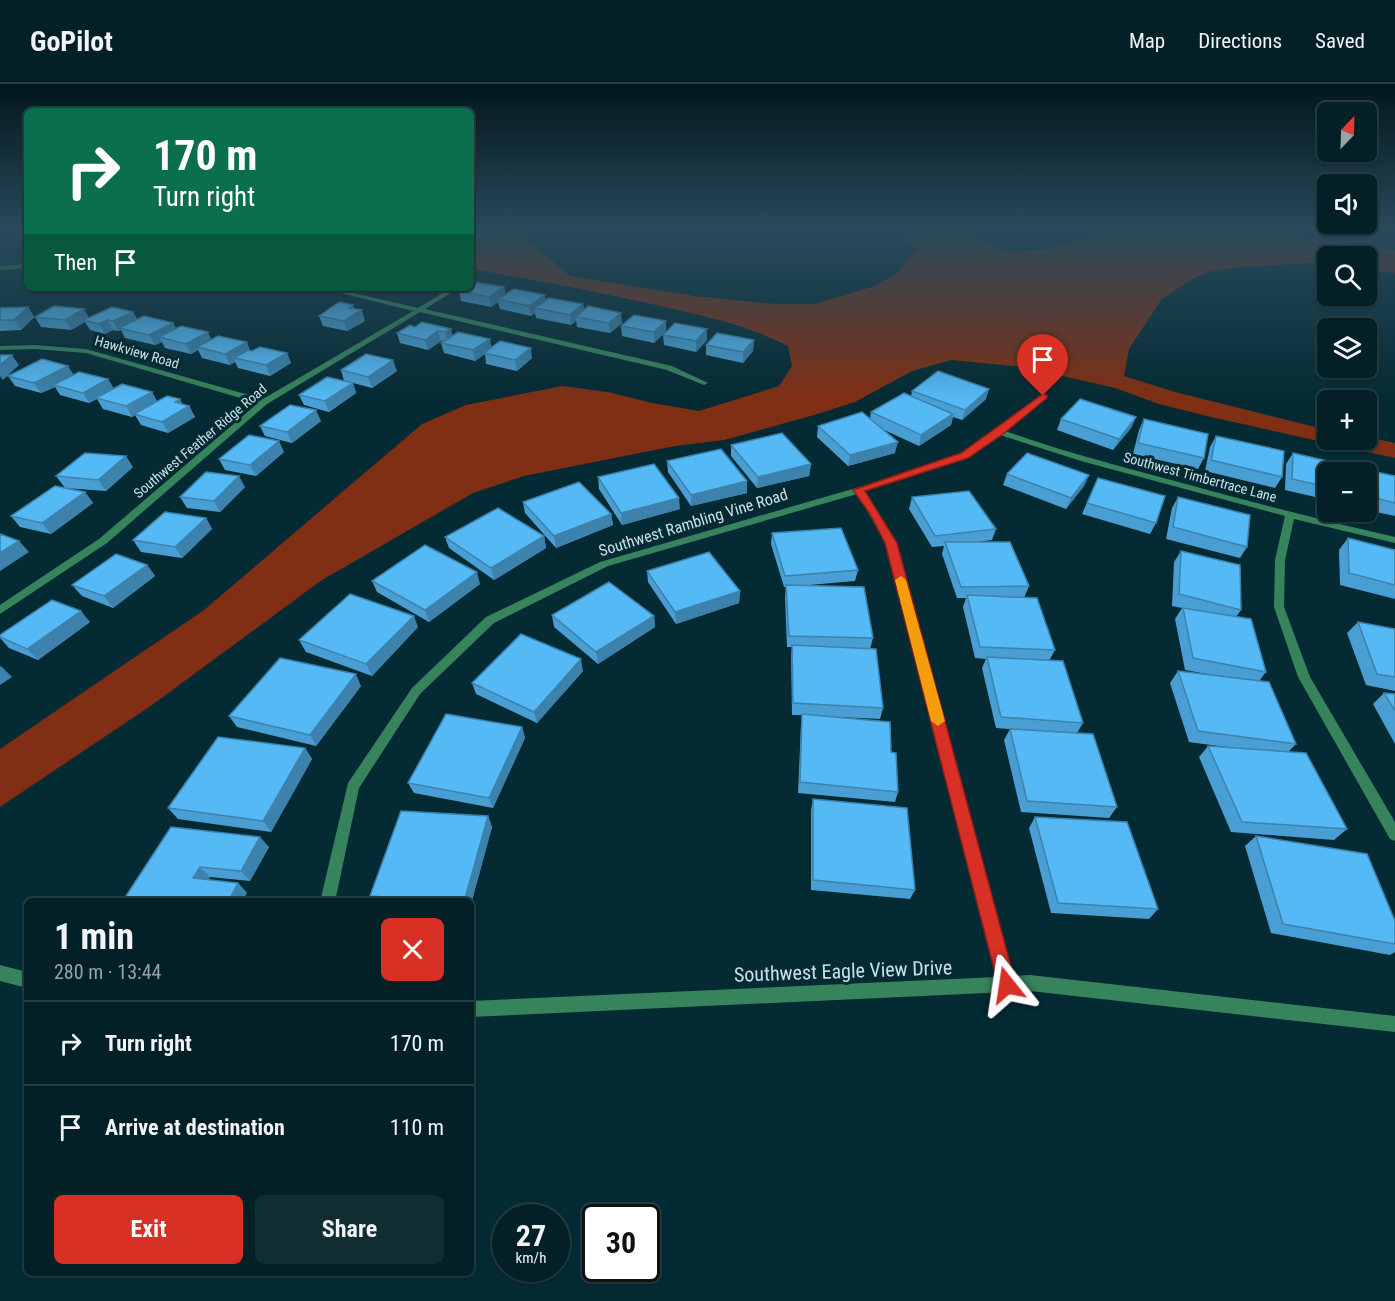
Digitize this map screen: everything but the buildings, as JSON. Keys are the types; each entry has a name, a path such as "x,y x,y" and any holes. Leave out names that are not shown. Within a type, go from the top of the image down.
{"street":[{"path":"336,291 669,368 704,383"},
{"name":"Southwest Feather Ridge Road","path":"0,610 103,542 264,402 451,291"},
{"name":"Hawkview Road","path":"0,348 35,347 86,351 264,402"},
{"name":"Southwest Rambling Vine Road","path":"328,898 353,787 416,691 490,620 604,564 859,490 964,456 999,432 1043,396"},
{"name":"Southwest Timbertrace Lane","path":"999,432 1038,446 1290,516 1395,540"},
{"path":"859,490 891,543 1007,985"},
{"path":"1290,516 1280,560 1279,608 1304,677 1395,835"},
{"path":"0,973 24,979"},
{"name":"Southwest Eagle View Drive","path":"474,1009 1030,983 1395,1024"}],"shaded area":[{"path":"568,287 637,287 694,296 775,304 815,304 872,287 1180,287 1161,300 1129,349 1124,376 1175,392 1317,428 1317,441 1159,404 1115,388 1023,367 951,360 912,371 855,402 724,440 675,446 524,476 473,493 322,580 152,705 0,807 0,749 204,610 422,424 466,405 562,386 608,392 699,411 779,386 792,366 788,346 754,331 701,315"},
{"path":"1377,439 1395,443 1395,458 1359,450 1377,450"}],"slow traffic":[{"path":"901,580 938,721"}],"route":[{"path":"1007,985 891,543 859,490 964,456 999,432 1043,396"}]}
